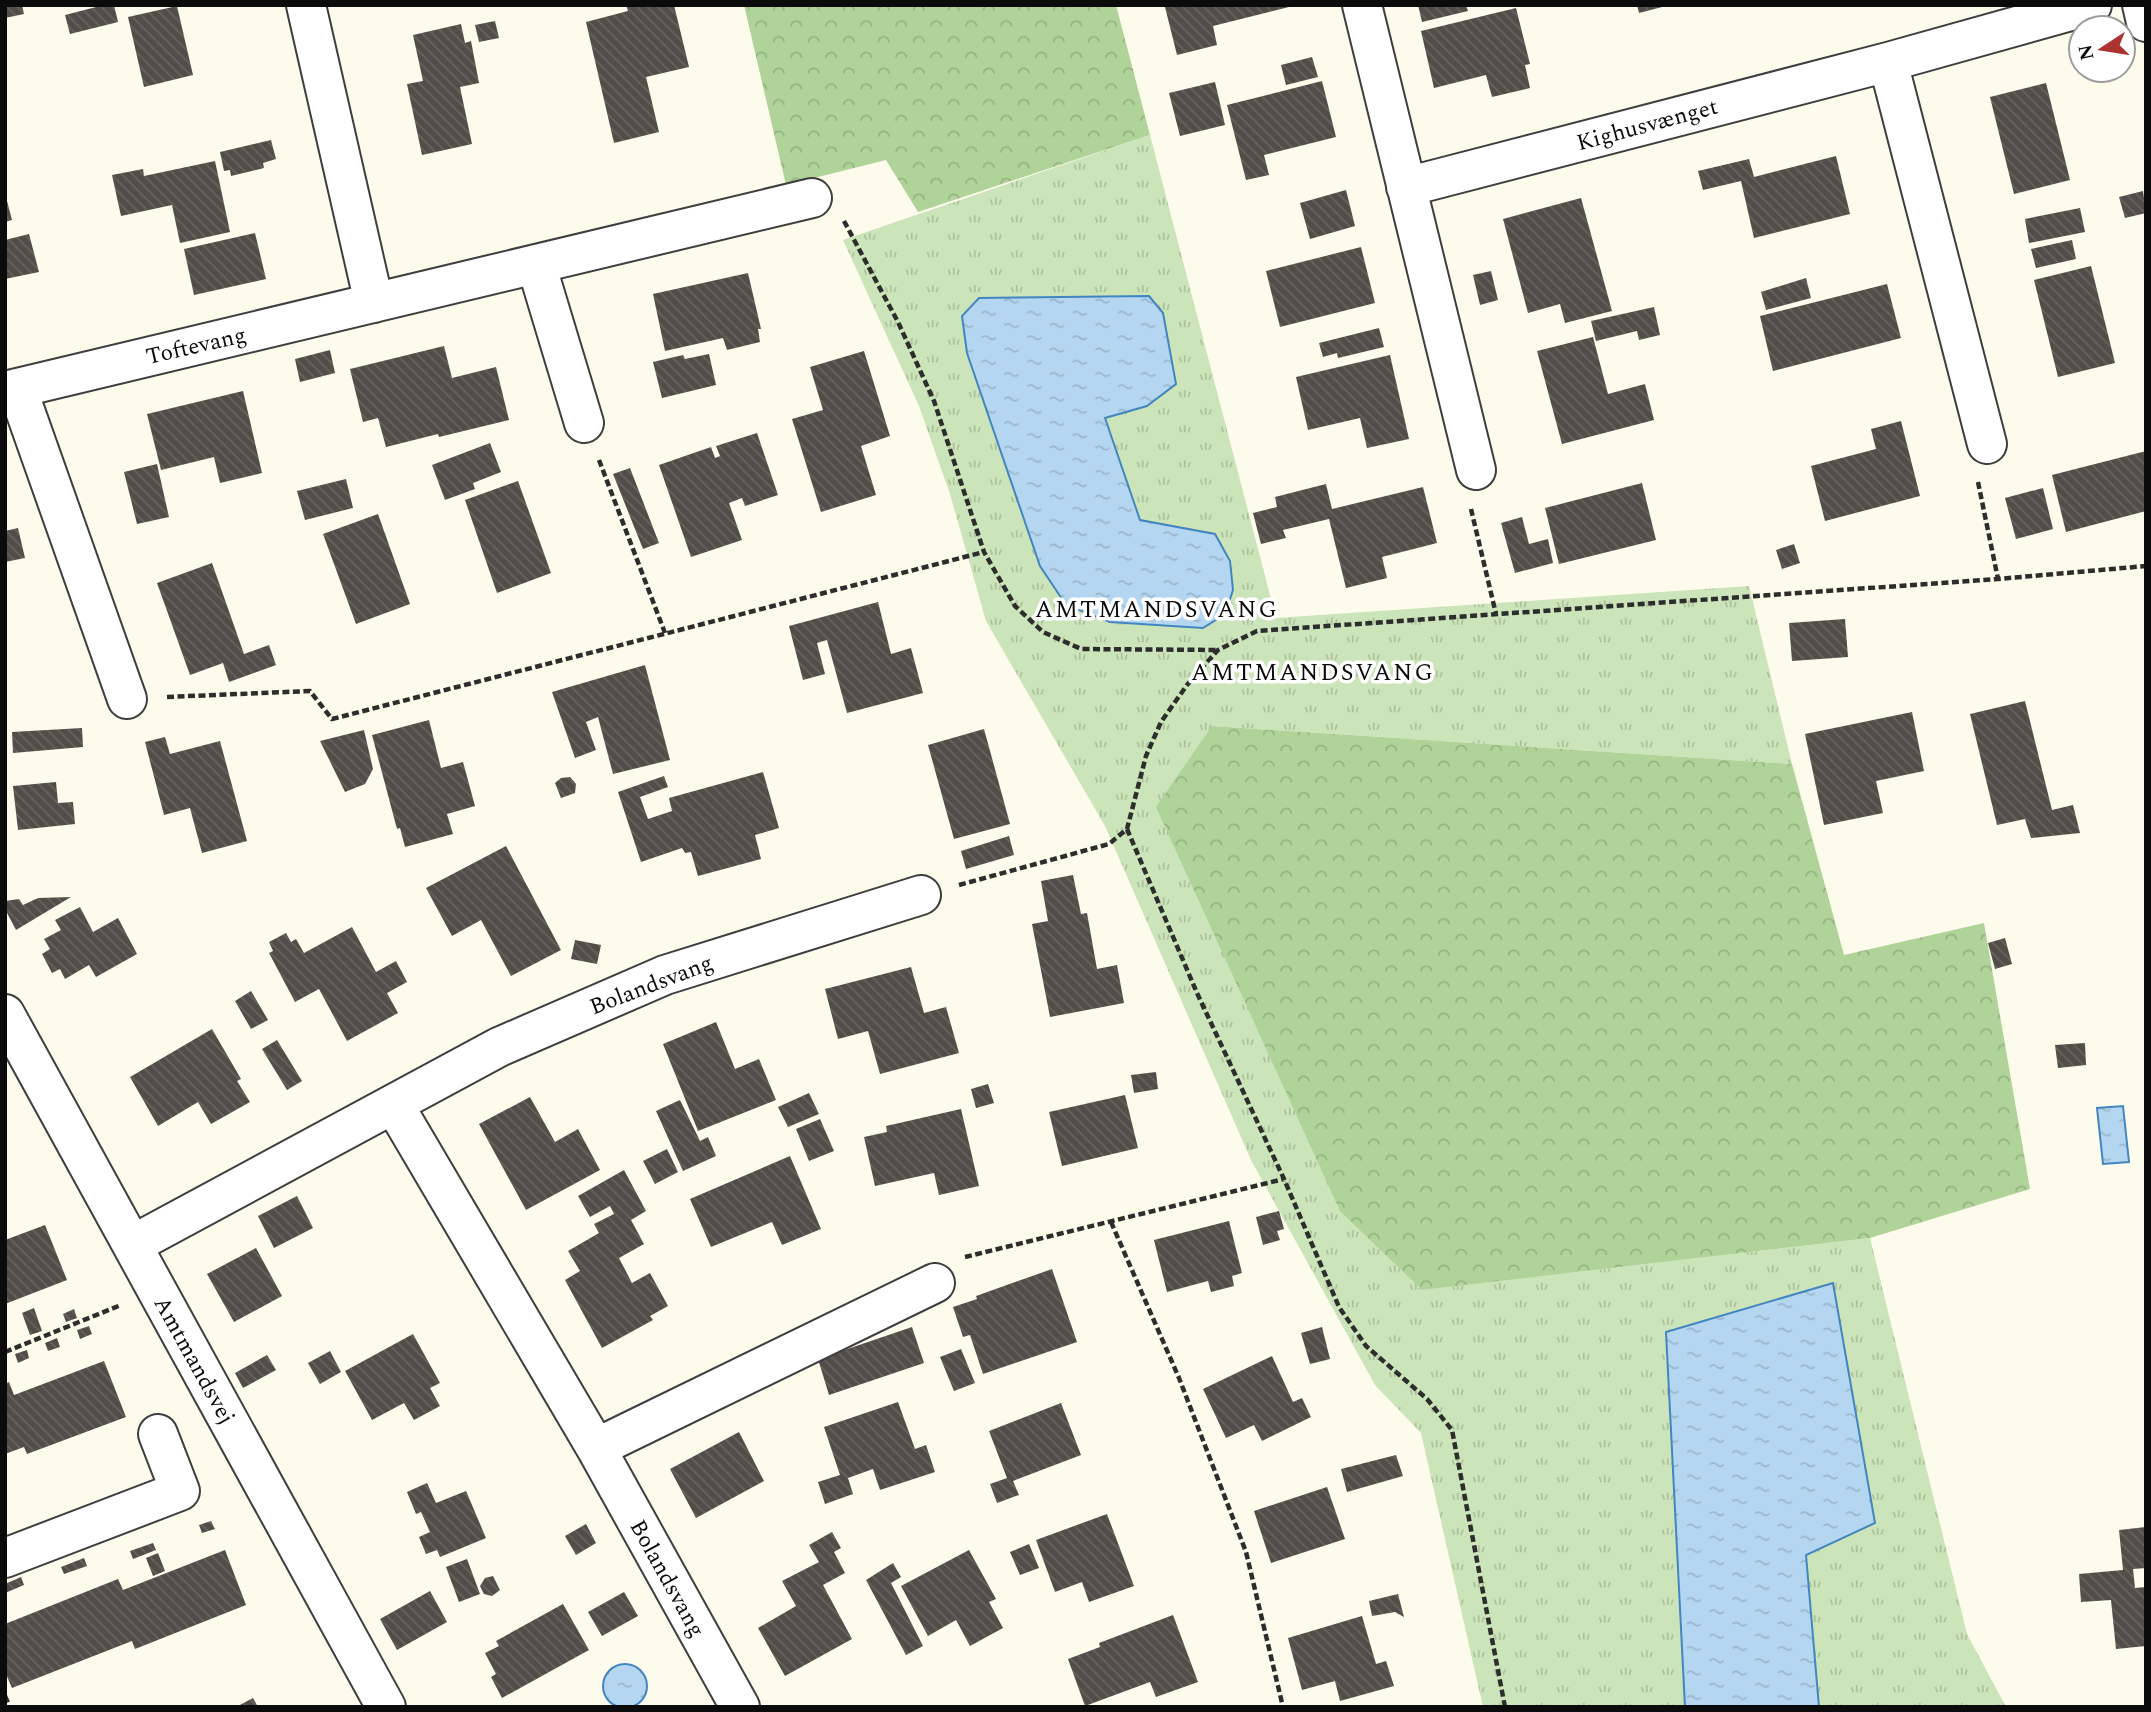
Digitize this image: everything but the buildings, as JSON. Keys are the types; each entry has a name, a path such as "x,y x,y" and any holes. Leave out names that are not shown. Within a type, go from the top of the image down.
{"street":[{"path":"306,5 374,303"},
{"path":"1362,5 1476,470"},
{"name":"Kighusvænget","path":"1406,187 1888,62 2092,5"},
{"path":"2142,5 2146,22"},
{"path":"1888,62 1987,443"},
{"name":"Toftevang","path":"127,699 11,389 813,198"},
{"path":"536,264 584,423"},
{"name":"Bolandsvang","path":"132,1245 499,1047 665,975 921,895"},
{"name":"Amtmandsvej","path":"5,1014 386,1707"},
{"name":"Bolandsvang","path":"394,1105 596,1448 740,1707"},
{"path":"596,1448 935,1283"},
{"path":"5,1558 180,1491 158,1434"}],"path":[{"path":"813,198 843,218 898,322 934,401 984,552 1014,606 1043,632 1081,649 1219,650"},
{"path":"584,423 665,633"},
{"path":"1987,443 1972,455 1998,579"},
{"path":"1476,470 1465,487 1496,614"},
{"path":"127,699 310,691 332,719 984,552"},
{"path":"921,895 1109,844 1127,830 1146,756 1161,722 1187,685 1219,650 1257,631 1998,579 2146,566"},
{"path":"1127,830 1339,1307 1366,1346 1427,1399 1452,1430 1505,1707"},
{"path":"935,1283 935,1265 1284,1179"},
{"path":"1111,1222 1179,1378 1246,1552 1283,1707"},
{"path":"5,1352 157,1291"},
{"path":"5,1696 10,1707"}],"green space":[{"path":"744,5 1116,5 1150,135 918,212 886,160 786,185"},
{"path":"1150,135 1276,618 1749,586 1792,764 1212,726 1421,1290 1870,1238 1967,1634 2006,1707 1483,1707 1421,1433 1375,1385 1251,1160 1105,826 986,621 950,494 919,406 843,240"},
{"path":"1212,726 1792,764 1844,955 1984,923 2030,1189 1870,1238 1422,1290 1340,1211 1156,807"}],"water":[{"path":"1149,296 1163,313 1176,384 1147,406 1105,418 1140,520 1215,534 1230,561 1233,590 1225,614 1203,628 1110,622 1066,605 1040,566 967,353 962,316 979,298"},
{"path":"2123,1106 2129,1162 2103,1164 2097,1108"},
{"path":"1833,1283 1875,1523 1806,1555 1819,1707 1685,1707 1666,1332"},
{"path":"625,1664 640,1671 647,1686 640,1701 625,1708 610,1701 603,1686 610,1671"}],"district":[{"name":"AMTMANDSVANG","path":"1157,609"},
{"name":"AMTMANDSVANG","path":"1313,672"}]}
